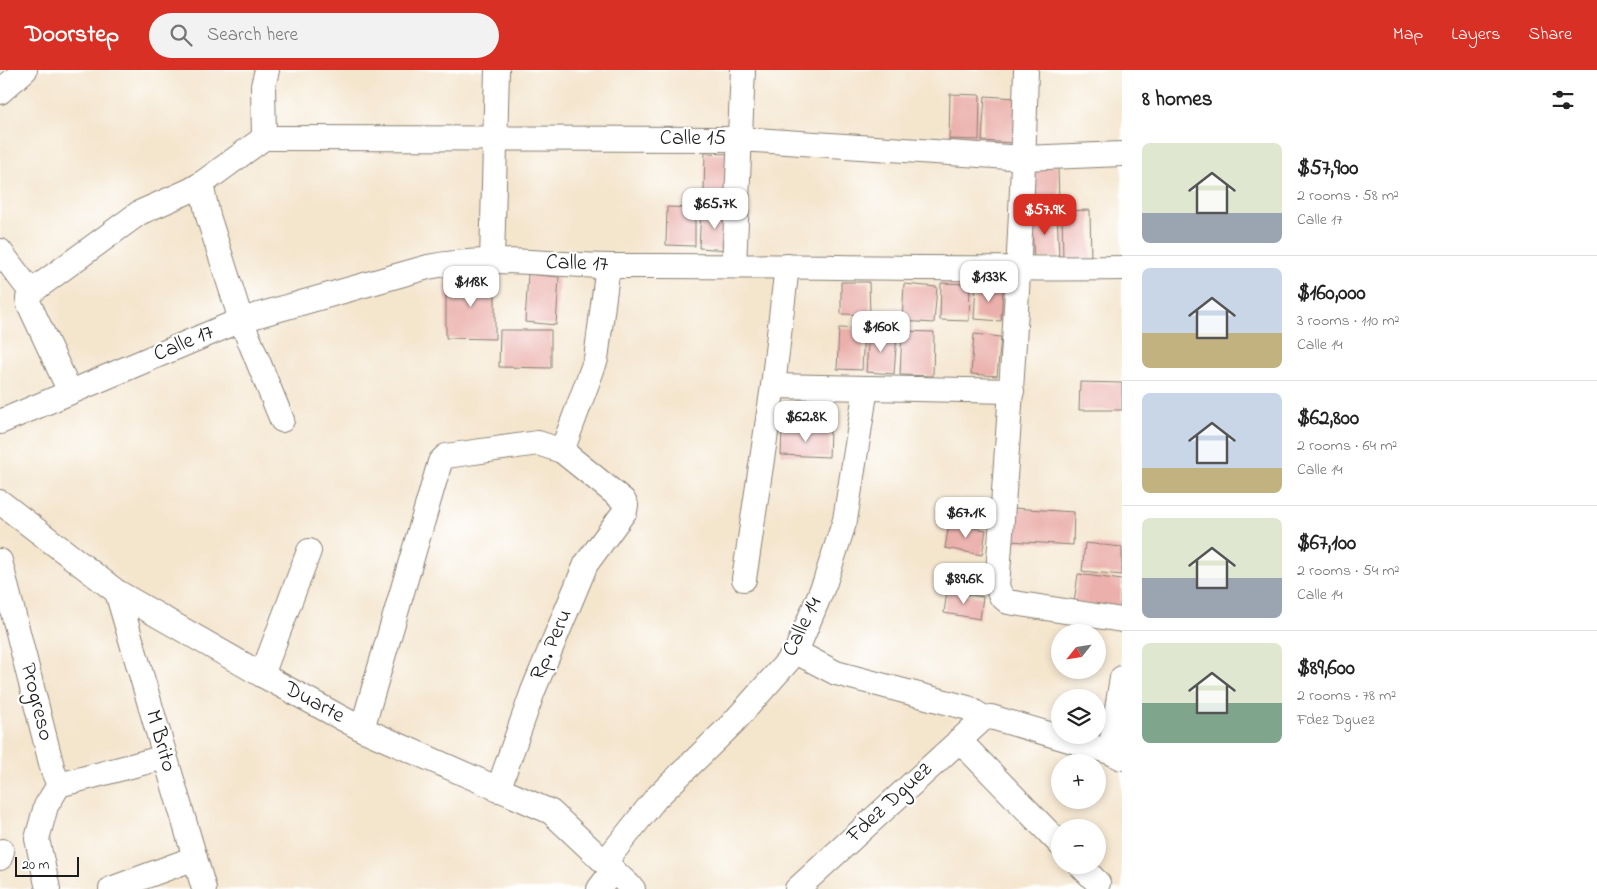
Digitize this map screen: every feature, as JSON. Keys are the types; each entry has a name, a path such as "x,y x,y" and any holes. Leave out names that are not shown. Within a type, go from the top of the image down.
{"street":[{"path":"0,92 25,70"},
{"path":"70,392 29,304 28,298 31,292 139,213 189,192 264,138 263,86 267,70"},
{"path":"492,261 497,70"},
{"path":"734,265 743,70"},
{"path":"1026,70 1024,158 1012,391 997,586 1001,596 1008,602 1122,620"},
{"name":"Calle 15","path":"264,138 740,139 1024,158 1122,154"},
{"path":"201,184 208,216 241,320 282,420"},
{"path":"0,251 31,292"},
{"name":"Calle 17","path":"0,422 241,320 428,267 447,264 492,261 608,266 1122,268"},
{"path":"362,729 440,462 446,456 538,443 562,451 596,359 608,266"},
{"path":"744,579 773,386 787,266"},
{"path":"773,386 1012,391"},
{"name":"Calle 14","path":"599,889 609,866 656,798 732,724 796,652 825,582 845,520 866,388"},
{"name":"Rp. Peru","path":"498,790 533,691 586,564 625,511 626,505 623,500 562,451"},
{"name":"Duarte","path":"0,502 117,592 262,675 362,729 551,812 634,889"},
{"path":"262,675 310,551"},
{"name":"Progreso","path":"0,560 53,771 59,785"},
{"name":"M Brito","path":"117,592 204,889"},
{"path":"796,652 836,673 968,708 984,718 991,717 1116,755 1122,678"},
{"name":"Fdez Dguez","path":"797,889 984,718"},
{"path":"959,740 1051,835"},
{"path":"48,889 37,839 46,806 59,785 165,757"},
{"path":"111,889 194,858"},
{"path":"1089,874 1098,883"}],"building":[{"path":"950,94 980,95 979,140 949,139"},
{"path":"985,96 1016,98 1014,143 982,141"},
{"path":"705,153 731,154 730,192 704,191"},
{"path":"1030,166 1058,166 1059,205 1031,206"},
{"path":"667,207 695,208 695,246 666,245"},
{"path":"701,210 732,212 729,250 699,248"},
{"path":"1090,210 1091,259 1063,260 1062,211"},
{"path":"1057,212 1059,258 1034,259 1031,214"},
{"path":"528,274 559,277 556,325 525,322"},
{"path":"446,277 495,277 495,339 446,338"},
{"path":"841,282 869,282 870,315 841,314"},
{"path":"941,283 970,284 969,321 940,320"},
{"path":"904,284 937,287 934,323 902,321"},
{"path":"976,285 1003,287 1001,321 974,319"},
{"path":"839,328 864,329 862,370 837,369"},
{"path":"500,330 551,330 551,368 499,367"},
{"path":"902,331 934,332 933,376 900,375"},
{"path":"869,332 897,334 894,374 866,372"},
{"path":"974,334 1001,337 997,376 971,374"},
{"path":"1080,382 1122,383 1122,410 1079,410"},
{"path":"782,429 830,431 829,457 781,455"},
{"path":"1012,508 1074,512 1073,545 1010,541"},
{"path":"949,524 986,530 982,555 945,548"},
{"path":"1085,543 1122,547 1122,575 1082,571"},
{"path":"1078,574 1122,580 1120,608 1074,603"},
{"path":"947,591 983,597 980,619 944,613"}]}
